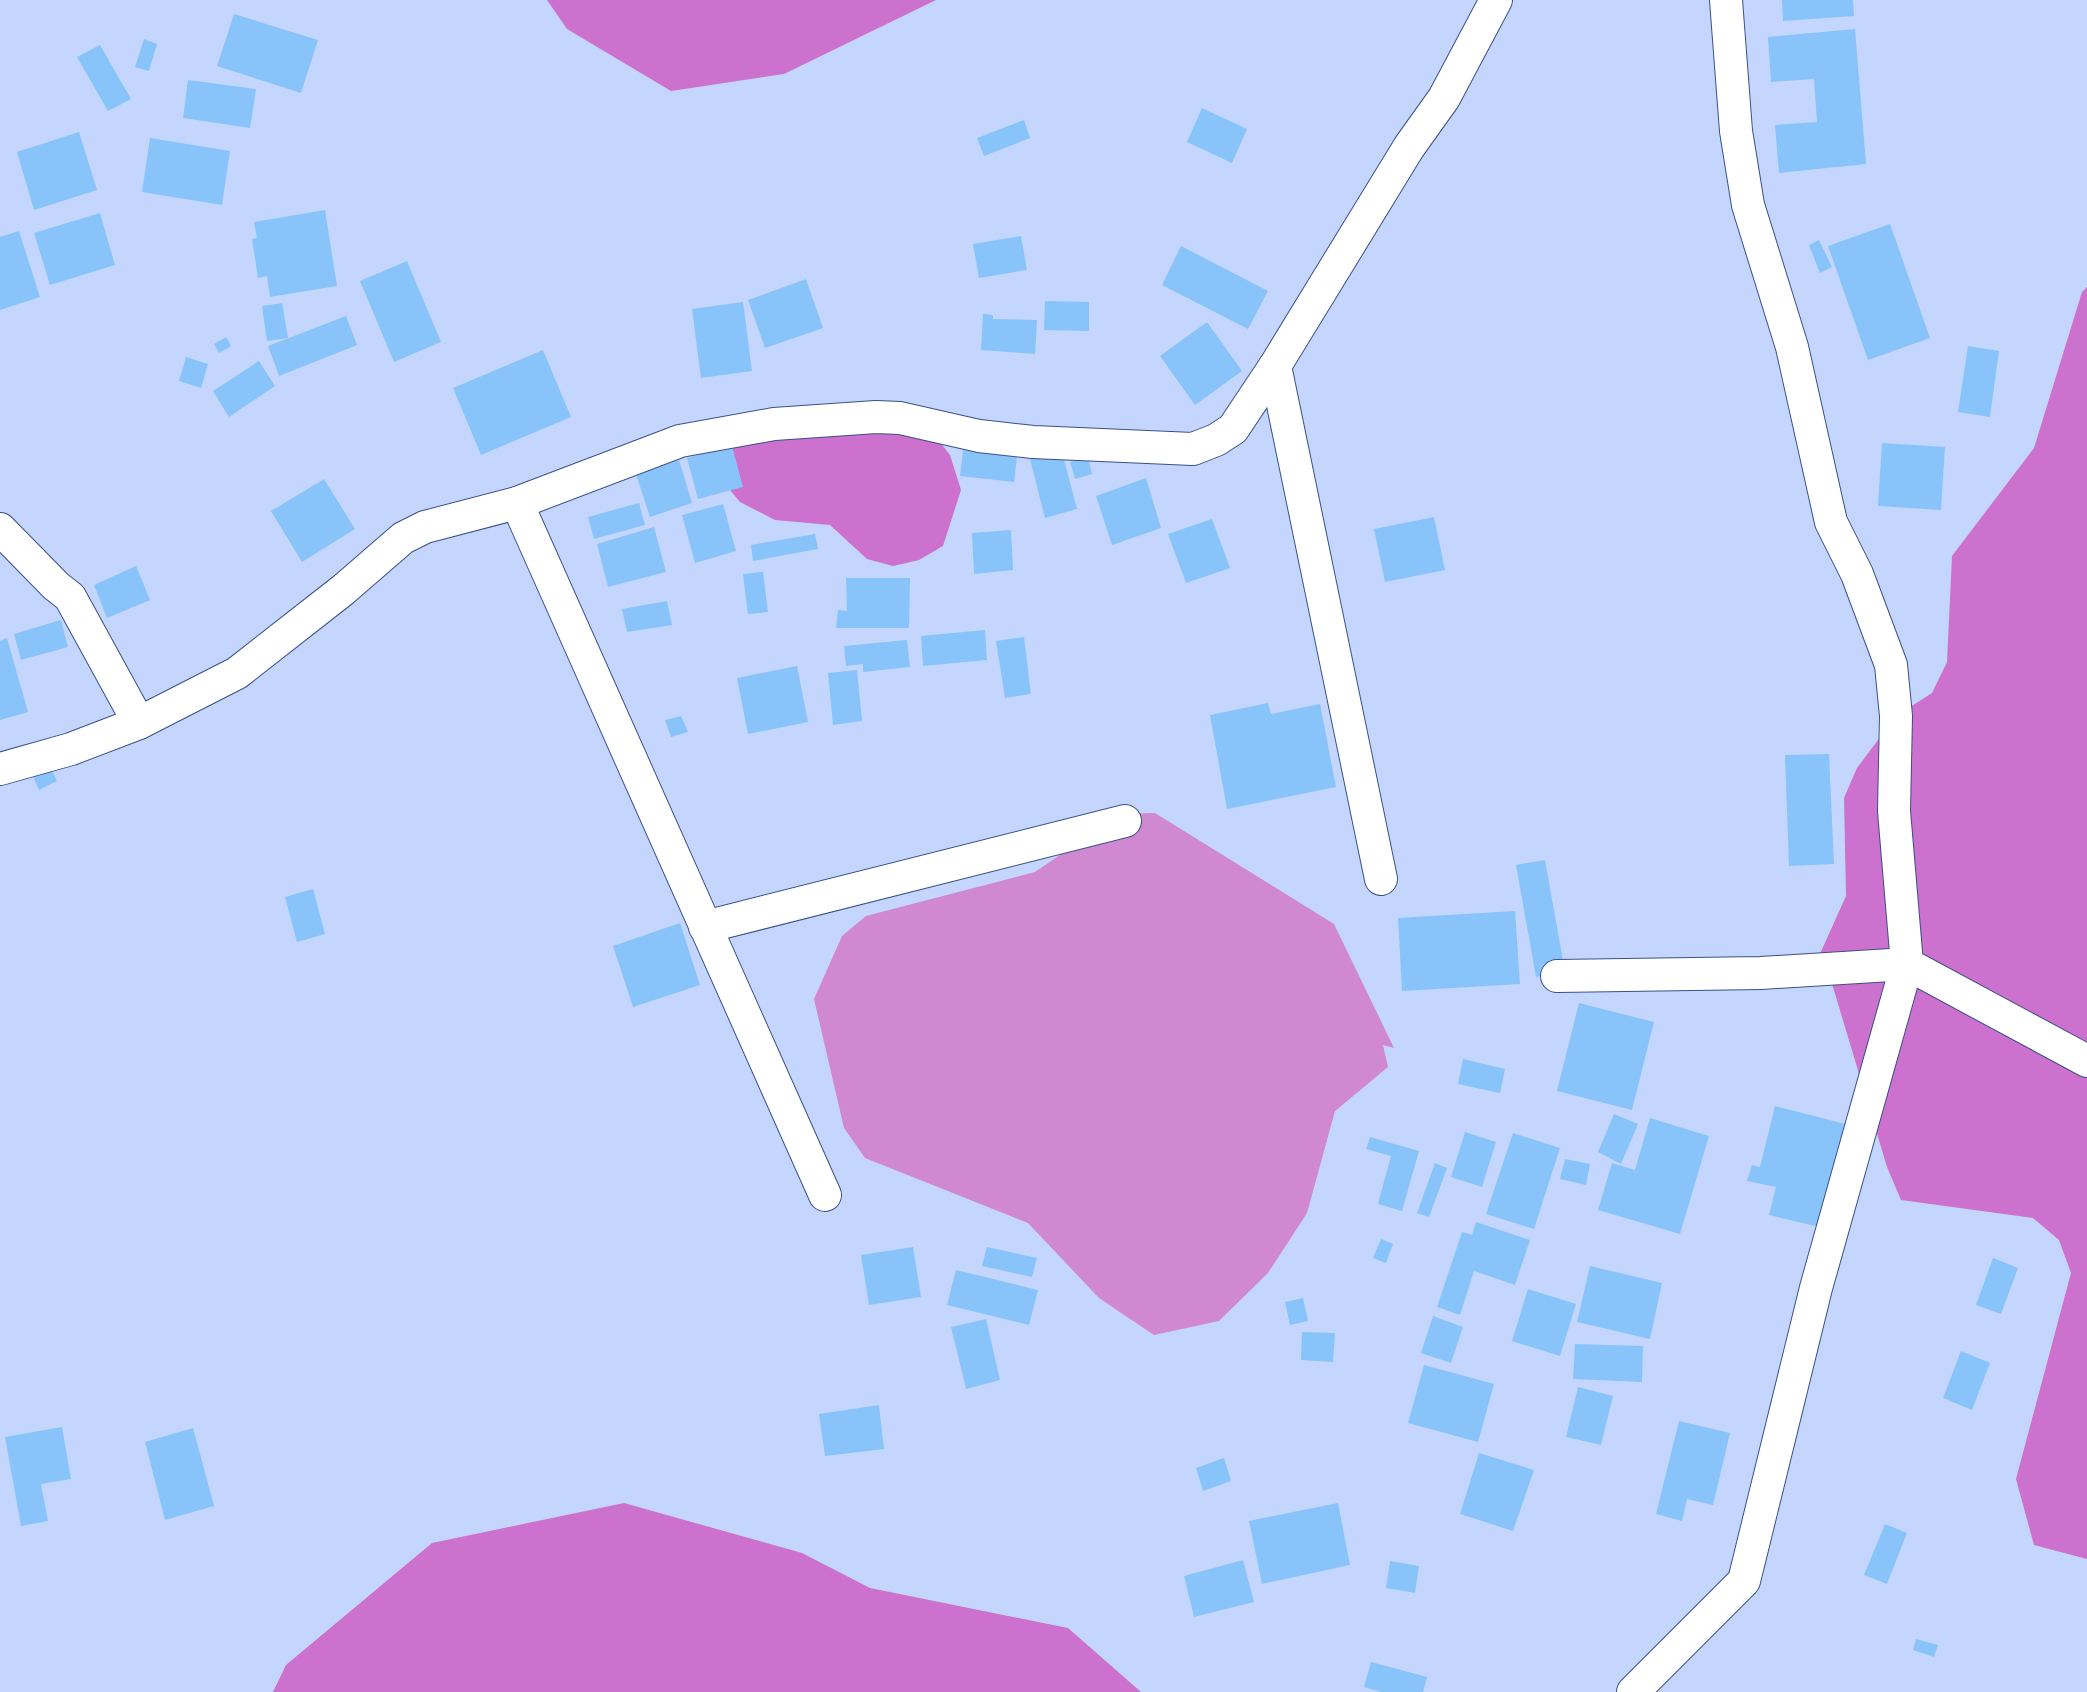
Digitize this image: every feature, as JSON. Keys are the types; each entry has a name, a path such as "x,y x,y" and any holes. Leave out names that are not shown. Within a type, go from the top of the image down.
{"street":[{"path":"0,769 71,749 139,723 237,673 343,590 403,538 425,527 517,502 680,441 774,424 876,417 900,418 979,436 1033,442 1193,449 1215,440 1233,429 1275,366 1409,147 1444,98 1496,0"},
{"path":"1633,1692 1744,1581 1816,1288 1907,964 1894,812 1896,716 1891,665 1857,574 1831,522 1792,347 1748,205 1734,108 1726,0"},
{"path":"1275,366 1381,879"},
{"path":"517,502 825,1195"},
{"path":"0,529 56,586 70,597 139,723"},
{"path":"705,927 1125,821"},
{"path":"1557,976 1761,974 1827,967 1907,964 2087,1061"}],"shaded area":[{"path":"547,0 936,0 784,74 671,91 567,29"},
{"path":"2087,287 2087,1559 2034,1545 2016,1479 2071,1273 2059,1240 2033,1218 1901,1200 1887,1167 1827,967 1819,956 1846,896 1844,798 1857,768 1896,716 1932,693 1947,662 1952,556 2034,448 2082,292"},
{"path":"827,428 933,433 950,455 961,490 943,546 919,560 893,566 867,559 830,525 775,520 740,502 710,466 711,436"},
{"path":"1155,813 1334,924 1394,1048 1383,1045 1388,1067 1335,1111 1307,1213 1268,1273 1219,1321 1154,1335 1099,1298 1028,1223 865,1158 844,1128 814,999 842,936 866,916 1035,872 1120,814"},
{"path":"624,1503 802,1553 870,1588 1068,1628 1141,1692 273,1692 286,1665 432,1543"}],"building":[{"path":"1782,0 1853,0 1854,16 1783,21"},
{"path":"234,14 318,40 301,93 217,66"},
{"path":"1855,29 1866,164 1779,173 1775,125 1817,122 1814,79 1771,82 1768,37"},
{"path":"144,39 157,44 149,71 135,67"},
{"path":"100,45 131,99 108,111 77,57"},
{"path":"188,80 256,89 250,128 183,118"},
{"path":"1202,108 1247,129 1232,163 1187,142"},
{"path":"1024,120 1030,138 984,156 977,138"},
{"path":"79,132 97,190 34,210 17,152"},
{"path":"150,138 230,151 222,205 142,192"},
{"path":"325,210 337,286 270,297 267,276 258,278 252,239 257,238 254,222"},
{"path":"100,213 115,265 50,285 34,233"},
{"path":"1890,224 1930,338 1868,360 1828,246"},
{"path":"19,231 40,297 0,310 0,237"},
{"path":"1021,236 1027,270 979,278 973,244"},
{"path":"1819,240 1832,267 1820,273 1809,245"},
{"path":"1181,246 1268,291 1248,329 1162,285"},
{"path":"407,261 441,342 394,362 360,281"},
{"path":"806,279 823,328 765,348 748,300"},
{"path":"1045,301 1089,302 1089,331 1044,330"},
{"path":"743,302 752,371 701,378 692,309"},
{"path":"282,303 288,338 267,341 262,306"},
{"path":"983,314 993,315 993,319 1037,320 1035,354 981,350"},
{"path":"346,316 357,345 279,376 268,346"},
{"path":"1207,322 1242,371 1195,405 1160,356"},
{"path":"226,337 231,346 219,353 214,344"},
{"path":"1968,346 1999,351 1990,417 1958,412"},
{"path":"543,350 571,417 481,455 453,388"},
{"path":"186,357 208,364 201,388 179,381"},
{"path":"259,361 275,386 229,417 213,391"},
{"path":"1882,443 1945,447 1941,510 1878,506"},
{"path":"732,446 743,487 698,499 687,458"},
{"path":"963,450 1017,457 1014,482 960,476"},
{"path":"1062,452 1077,509 1045,518 1030,459"},
{"path":"1088,457 1092,474 1075,479 1070,462"},
{"path":"679,460 692,503 650,517 636,474"},
{"path":"1146,478 1161,528 1112,545 1096,496"},
{"path":"324,479 355,529 302,562 271,511"},
{"path":"639,503 645,525 594,539 588,517"},
{"path":"723,504 736,551 695,563 682,515"},
{"path":"1434,517 1445,570 1385,582 1374,529"},
{"path":"1212,519 1230,568 1186,583 1168,534"},
{"path":"654,527 666,572 608,587 597,544"},
{"path":"1011,530 1013,570 974,574 972,533"},
{"path":"815,534 818,549 753,561 751,545"},
{"path":"136,566 150,600 107,618 94,585"},
{"path":"763,572 768,612 748,614 743,574"},
{"path":"846,578 910,578 909,628 836,628 838,610 847,611"},
{"path":"667,601 672,625 627,632 622,609"},
{"path":"61,620 68,647 21,660 14,634"},
{"path":"985,630 987,660 923,666 921,636"},
{"path":"1024,637 1031,694 1005,698 996,641"},
{"path":"7,638 28,712 0,720 0,641"},
{"path":"907,640 910,667 863,672 863,664 846,666 844,646"},
{"path":"797,666 808,722 748,734 737,678"},
{"path":"857,670 862,721 833,725 828,673"},
{"path":"1268,703 1271,714 1320,704 1336,787 1227,809 1210,715"},
{"path":"681,716 688,732 671,737 665,720"},
{"path":"1829,754 1834,864 1789,866 1785,755"},
{"path":"51,768 57,781 39,790 33,776"},
{"path":"1545,860 1565,972 1536,977 1516,865"},
{"path":"313,889 325,934 297,942 285,897"},
{"path":"1515,911 1520,984 1402,991 1398,918"},
{"path":"680,923 700,985 633,1007 613,946"},
{"path":"1579,1003 1654,1022 1632,1110 1557,1091"},
{"path":"1463,1059 1505,1069 1500,1093 1458,1084"},
{"path":"1775,1106 1849,1125 1824,1228 1769,1215 1776,1187 1747,1181 1752,1165 1760,1167"},
{"path":"1614,1114 1638,1124 1621,1164 1598,1152"},
{"path":"1650,1118 1709,1136 1680,1234 1598,1210 1612,1163 1635,1170"},
{"path":"1465,1132 1496,1142 1482,1187 1451,1177"},
{"path":"1513,1133 1560,1148 1534,1229 1486,1214"},
{"path":"1370,1137 1419,1151 1402,1211 1378,1204 1391,1156 1366,1149"},
{"path":"1565,1159 1590,1164 1586,1185 1560,1179"},
{"path":"1435,1163 1447,1168 1429,1217 1417,1213"},
{"path":"1476,1222 1530,1240 1515,1285 1474,1271 1460,1315 1437,1307 1462,1232 1472,1235"},
{"path":"1381,1239 1393,1244 1386,1263 1373,1258"},
{"path":"913,1247 921,1297 869,1305 861,1255"},
{"path":"987,1247 1037,1258 1032,1277 982,1266"},
{"path":"1993,1258 2018,1268 2001,1314 1976,1305"},
{"path":"1590,1266 1662,1283 1650,1339 1577,1322"},
{"path":"956,1270 1038,1290 1029,1325 947,1305"},
{"path":"1528,1289 1576,1304 1560,1356 1512,1341"},
{"path":"1303,1298 1308,1321 1290,1325 1285,1302"},
{"path":"1433,1316 1463,1327 1451,1363 1421,1353"},
{"path":"986,1319 1000,1380 966,1389 951,1327"},
{"path":"1302,1332 1335,1333 1333,1362 1301,1360"},
{"path":"1575,1344 1643,1346 1642,1382 1573,1379"},
{"path":"1961,1351 1990,1363 1972,1410 1943,1398"},
{"path":"1424,1365 1494,1384 1478,1442 1408,1423"},
{"path":"1578,1387 1613,1396 1601,1445 1566,1437"},
{"path":"879,1405 884,1449 825,1456 819,1414"},
{"path":"1679,1421 1730,1433 1713,1505 1687,1499 1682,1521 1656,1514"},
{"path":"62,1427 71,1479 41,1484 48,1521 21,1526 5,1437"},
{"path":"193,1428 214,1506 165,1520 145,1442"},
{"path":"1479,1453 1534,1470 1513,1531 1460,1514"},
{"path":"1224,1458 1231,1481 1203,1491 1196,1468"},
{"path":"1338,1503 1350,1565 1262,1584 1249,1521"},
{"path":"1885,1524 1907,1533 1887,1584 1864,1575"},
{"path":"1243,1560 1254,1602 1194,1617 1184,1576"},
{"path":"1390,1561 1419,1566 1415,1593 1386,1588"},
{"path":"1916,1639 1938,1645 1934,1657 1913,1650"},
{"path":"1371,1662 1427,1677 1423,1692 1381,1692 1364,1687"}]}
